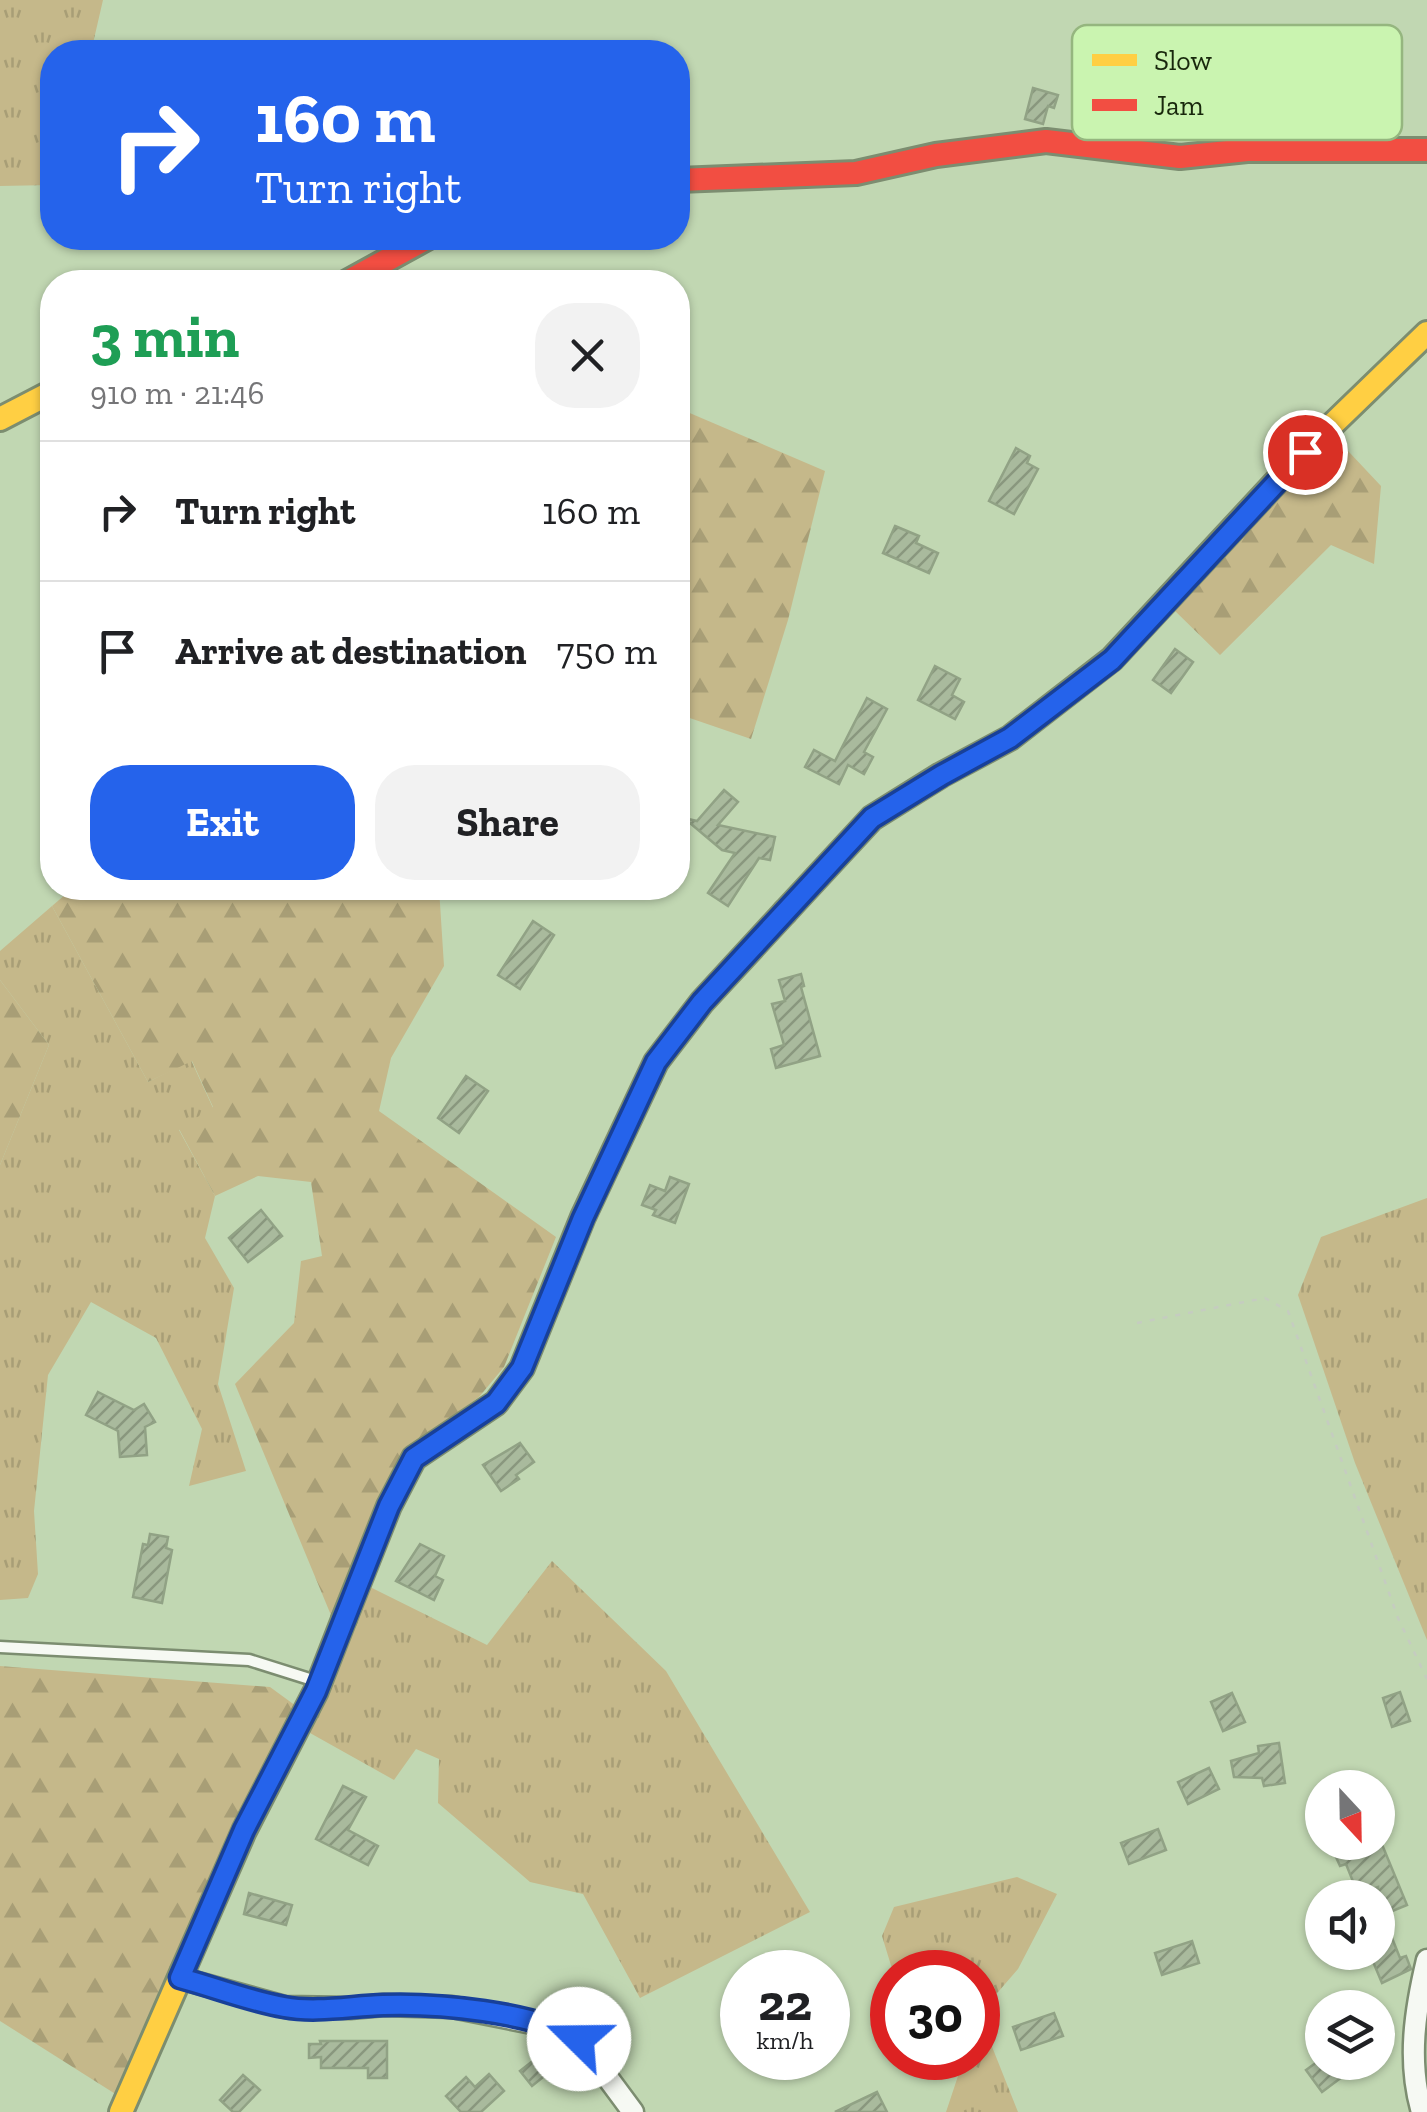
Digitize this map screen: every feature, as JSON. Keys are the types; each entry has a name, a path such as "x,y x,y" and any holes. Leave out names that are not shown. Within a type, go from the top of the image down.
{"street":[{"path":"690,180 856,173 936,155 1046,141 1180,157 1247,150 1427,150"},
{"path":"369,270 405,250"},
{"path":"121,2112 244,1830 320,1682 389,1506 414,1458 496,1403 522,1368 583,1218 656,1062 702,1002 872,818 1010,738 1112,660 1292,465 1427,332"},
{"path":"0,419 40,398"},
{"path":"1422,2112 1414,2084 1416,2004 1427,1960"},
{"path":"180,1978 285,2007 452,2008 562,2029 579,2039 633,2112"}],"lane":[{"path":"0,1647 249,1660 320,1682"}],"path":[{"path":"1137,1323 1265,1298 1288,1311 1398,1618 1427,1679"}],"green space":[{"path":"0,0 103,0 94,40 40,40 40,185 0,186"},
{"path":"690,413 825,471 788,620 751,739 690,718"},
{"path":"1334,436 1381,486 1374,564 1331,545 1220,655 1172,608"},
{"path":"59,900 440,900 444,966 391,1058 379,1111 556,1237 504,1367 479,1397 401,1454 333,1620 235,1384 294,1323 301,1261 322,1256 311,1182 258,1176 215,1196 179,1129 213,1107 192,1061 148,1082 52,906"},
{"path":"52,906 148,1082 191,1060 213,1108 179,1130 215,1196 205,1238 234,1288 218,1384 246,1471 189,1486 202,1429 156,1338 91,1302 48,1375 34,1511 38,1574 28,1598 0,1600 0,1165 49,1045 0,980 0,951"},
{"path":"0,980 49,1045 0,1165"},
{"path":"1427,1198 1427,1640 1355,1463 1298,1295 1321,1237"},
{"path":"552,1561 666,1671 810,1912 735,1950 720,1950 720,1958 640,1998 583,1894 530,1882 438,1803 439,1759 416,1749 394,1780 310,1733 370,1587 487,1645"},
{"path":"0,1666 270,1687 296,1706 117,2095 0,2021"},
{"path":"1017,1877 1057,1894 1018,1969 1000,1990 1000,1950 886,1950 882,1936 894,1907"},
{"path":"1000,2067 1018,2112 946,2112 957,2080 1000,2080"}],"building":[{"path":"1033,88 1058,95 1054,108 1048,106 1043,124 1025,119"},
{"path":"1016,448 1030,456 1027,463 1038,469 1014,514 989,501"},
{"path":"895,526 919,536 916,543 938,553 929,573 883,553"},
{"path":"1175,649 1193,662 1171,693 1153,680"},
{"path":"935,666 960,679 952,695 964,702 955,719 918,700"},
{"path":"867,698 887,709 864,752 873,757 864,774 848,765 839,784 805,767 814,750 835,761"},
{"path":"724,790 738,802 718,825 775,837 770,860 759,858 728,906 708,893 735,853 722,850 690,823 690,819 697,821"},
{"path":"533,921 554,935 520,989 498,975"},
{"path":"801,974 820,1056 776,1068 771,1049 784,1045 772,1004 785,1001 779,980"},
{"path":"466,1076 488,1091 459,1133 438,1118"},
{"path":"670,1177 689,1184 675,1223 653,1215 656,1210 642,1205 650,1185 665,1191"},
{"path":"261,1210 282,1236 248,1262 229,1238"},
{"path":"98,1392 134,1410 144,1404 155,1422 145,1427 147,1455 120,1457 118,1431 86,1415"},
{"path":"520,1443 534,1462 501,1491 483,1465"},
{"path":"150,1534 168,1537 166,1548 172,1550 162,1603 133,1597 143,1544 148,1545"},
{"path":"420,1544 444,1556 435,1576 443,1580 434,1600 396,1581"},
{"path":"1400,1692 1410,1721 1392,1727 1383,1698"},
{"path":"1232,1693 1245,1722 1223,1731 1211,1702"},
{"path":"1279,1743 1285,1783 1264,1786 1262,1778 1234,1777 1231,1761 1259,1753 1258,1746"},
{"path":"1209,1768 1219,1789 1188,1804 1178,1782"},
{"path":"343,1786 366,1797 348,1830 378,1846 368,1865 316,1839"},
{"path":"1158,1829 1166,1850 1129,1864 1121,1843"},
{"path":"1337,1860 1388,1860 1407,1905 1395,1910 1395,1880 1352,1880 1346,1864 1340,1866"},
{"path":"249,1893 292,1905 286,1925 244,1914"},
{"path":"1192,1941 1199,1963 1162,1975 1155,1953"},
{"path":"1395,1946 1400,1958 1406,1956 1411,1969 1382,1983 1377,1970 1395,1970"},
{"path":"1054,2013 1063,2036 1021,2050 1013,2027"},
{"path":"320,2041 387,2041 387,2078 368,2078 368,2068 321,2068 321,2057 309,2058 309,2044 321,2044"},
{"path":"548,2049 569,2074 557,2084 548,2073 532,2086 520,2071"},
{"path":"489,2074 504,2091 481,2112 461,2112 446,2096 466,2077 475,2087"},
{"path":"243,2075 260,2090 239,2112 233,2112 220,2100"},
{"path":"1313,2080 1338,2080 1322,2092"},
{"path":"877,2092 887,2112 835,2112"}],"traffic: slow":[{"path":"785,912 872,818 1010,738 1112,659 1305,451 1427,333"},
{"path":"0,419 40,398"},
{"path":"121,2112 244,1831 316,1691 344,1619"}],"traffic: jam":[{"path":"690,180 856,173 936,155 1046,141 1180,157 1247,150 1427,150"},
{"path":"369,270 405,250"},
{"path":"344,1619 389,1506 414,1458 496,1403 522,1368 583,1217 656,1062 702,1002 785,912"}],"route":[{"path":"579,2039 534,2021 452,2008 285,2007 180,1978 244,1830 316,1691 389,1506 414,1458 496,1403 522,1368 583,1218 656,1062 702,1002 872,818 1010,738 1112,660 1305,452"}]}
